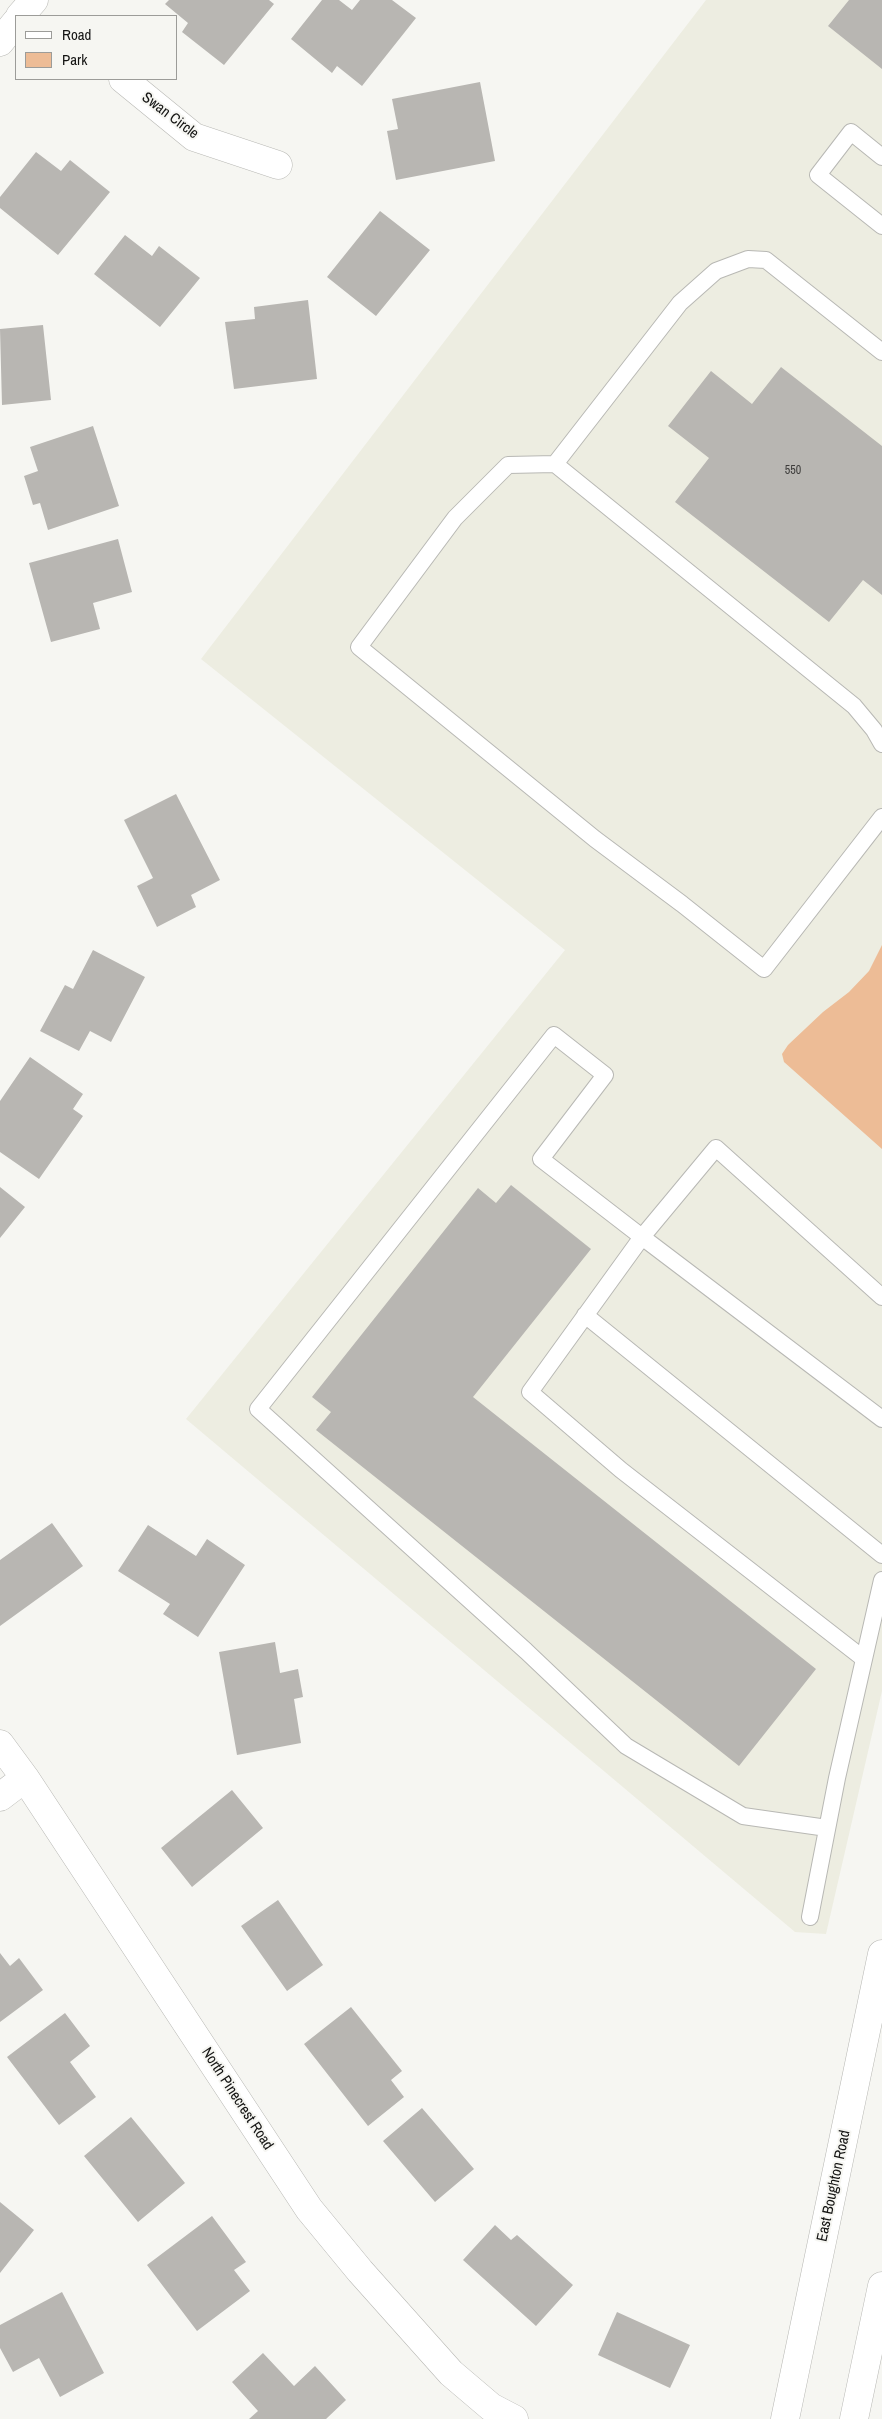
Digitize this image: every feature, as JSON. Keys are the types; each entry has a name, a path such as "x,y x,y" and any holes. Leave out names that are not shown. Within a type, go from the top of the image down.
{"street":[{"path":"0,42 15,26"},
{"name":"Swan Circle","path":"124,80 194,137 278,164"},
{"name":"North Pinecrest Road","path":"0,1744 25,1778 309,2209 360,2272 451,2373 491,2407 514,2419"},
{"path":"0,1797 25,1778"},
{"name":"East Boughton Road","path":"785,2419 882,1954"},
{"path":"854,2419 882,2286"}],"lane":[{"path":"881,223 818,175 851,132 882,157"},
{"path":"555,464 680,303 716,271 748,259 766,260 882,352"},
{"path":"882,744 874,730 854,706 555,464 508,465 455,518 359,647 595,839 682,904 764,969 882,817"},
{"path":"827,1828 743,1816 626,1746 526,1650 258,1409 554,1035 605,1075 541,1159 882,1420"},
{"path":"864,1659 621,1470 530,1392 642,1237 716,1148 882,1297"},
{"path":"586,1315 882,1555"},
{"path":"810,1917 827,1828 882,1580"}],"shaded area":[{"path":"706,0 882,0 882,1691 826,1934 795,1932 186,1419 565,950 201,659"}],"green space":[{"path":"882,945 882,1149 784,1062 782,1054 788,1045 823,1012 849,992 869,971"}],"building":[{"path":"169,0 269,0 274,4 224,65 182,32 188,23 165,4"},
{"path":"322,0 339,0 352,10 360,0 392,0 416,18 362,86 337,66 332,73 291,39"},
{"path":"849,0 882,0 882,69 828,26"},
{"path":"480,82 495,161 396,180 387,131 398,129 392,99"},
{"path":"36,152 61,171 70,160 110,192 58,255 0,208 0,197"},
{"path":"380,211 430,250 376,316 327,277"},
{"path":"125,235 152,256 159,246 200,278 160,327 94,274"},
{"path":"308,300 317,379 234,389 225,322 255,319 254,307"},
{"path":"43,325 51,400 2,405 0,329"},
{"path":"781,367 882,446 882,595 863,580 829,622 675,502 709,458 668,426 711,371 752,404"},
{"path":"93,426 119,506 48,530 40,503 33,505 24,476 38,471 30,447"},
{"path":"118,539 132,592 93,603 100,629 51,642 29,563"},
{"path":"176,794 220,880 191,895 196,907 157,927 137,886 153,878 124,820"},
{"path":"93,950 145,977 111,1042 90,1031 79,1051 40,1031 65,985 73,989"},
{"path":"30,1057 83,1094 73,1109 83,1116 39,1179 0,1152 0,1101"},
{"path":"511,1185 591,1249 473,1397 816,1669 739,1766 316,1430 331,1412 312,1397 478,1188 496,1203"},
{"path":"0,1187 25,1207 0,1238"},
{"path":"52,1523 83,1566 0,1626 0,1560"},
{"path":"148,1525 196,1556 207,1539 245,1565 198,1637 163,1614 170,1604 118,1571"},
{"path":"275,1642 280,1673 298,1669 303,1697 294,1699 301,1743 237,1755 219,1652"},
{"path":"232,1790 263,1828 192,1887 161,1848"},
{"path":"278,1900 323,1965 287,1991 241,1926"},
{"path":"0,1953 10,1966 19,1958 43,1990 0,2022"},
{"path":"351,2007 402,2071 391,2080 404,2097 368,2126 304,2044"},
{"path":"65,2013 90,2046 70,2062 96,2097 59,2125 7,2057"},
{"path":"422,2108 474,2169 435,2202 383,2141"},
{"path":"131,2117 185,2183 138,2222 84,2156"},
{"path":"0,2202 34,2230 0,2273"},
{"path":"212,2216 246,2262 234,2270 250,2291 197,2331 147,2265"},
{"path":"495,2225 511,2240 517,2235 573,2285 536,2326 463,2260"},
{"path":"62,2292 104,2373 60,2397 39,2358 13,2372 0,2348 0,2325"},
{"path":"617,2312 690,2345 670,2388 598,2355"},
{"path":"263,2353 294,2386 315,2366 346,2400 326,2419 249,2419 258,2411 232,2382"}]}
